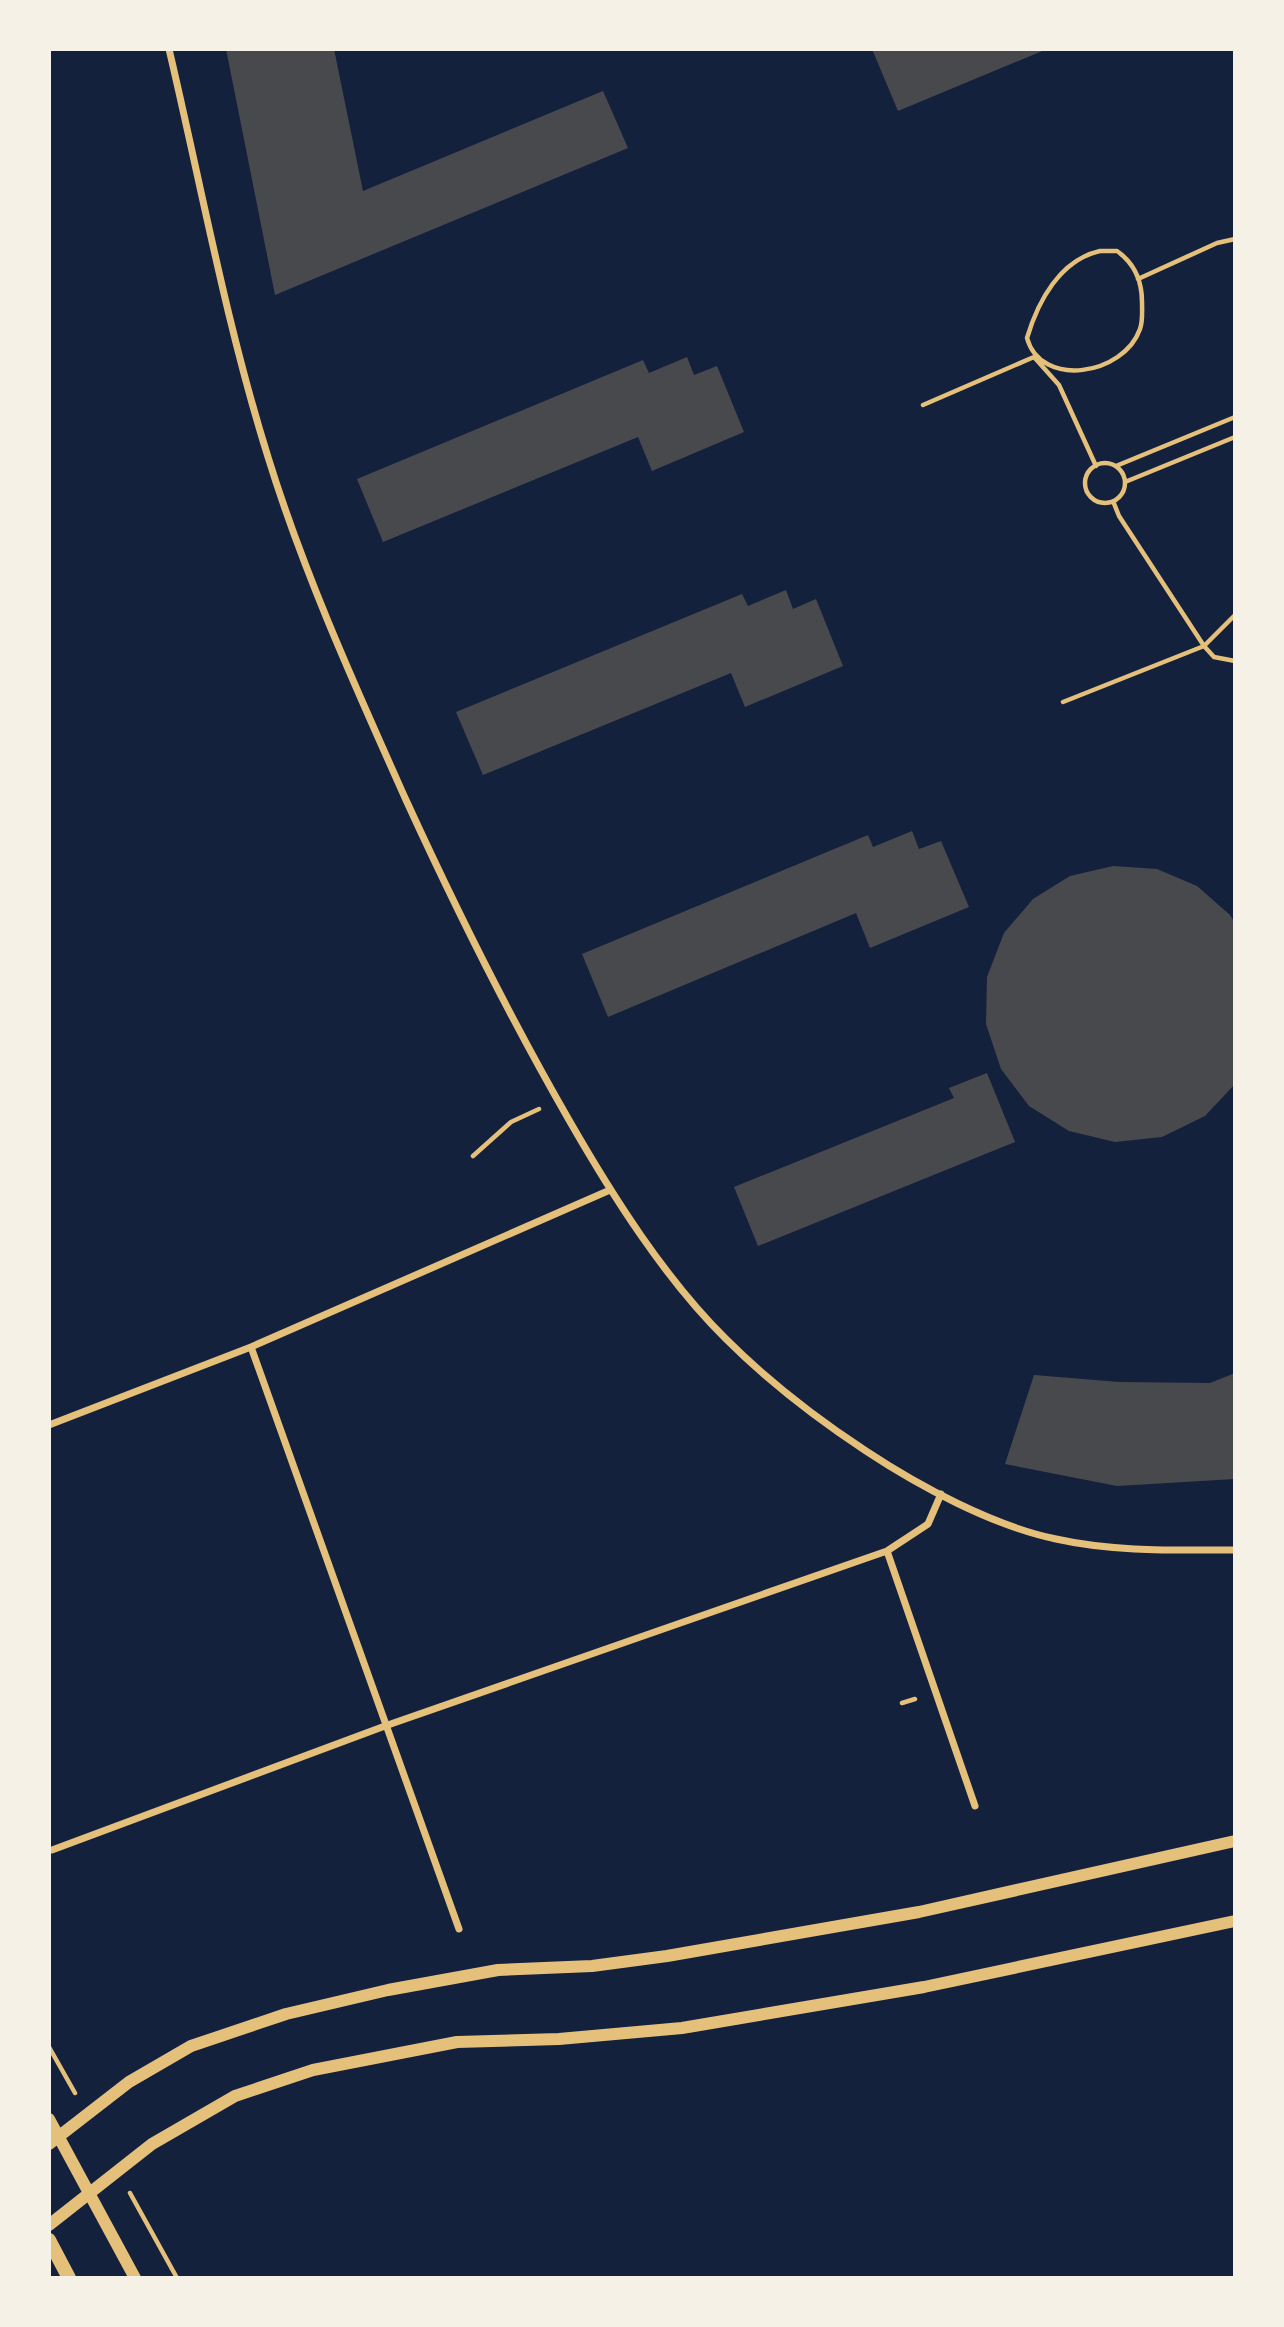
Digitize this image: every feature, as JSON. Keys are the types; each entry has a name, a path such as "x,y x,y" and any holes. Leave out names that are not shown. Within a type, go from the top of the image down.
{"main road":[{"path":"49,2240 69,2278"}],"street":[{"path":"169,49 229,321 268,460 302,551 363,704 461,920 610,1191 722,1335 775,1385 823,1422 912,1481 1054,1539 1134,1549 1235,1550"},
{"path":"49,1425 251,1347 610,1191"},
{"path":"251,1347 459,1930"},
{"path":"52,1850 385,1726 887,1551 928,1524 941,1494"},
{"path":"887,1551 975,1806"},
{"path":"54,2140 129,2082 191,2046 286,2014 388,1990 498,1970 592,1966 654,1958 919,1912 1235,1841"},
{"path":"49,2225 152,2144 235,2096 313,2070 457,2042 559,2039 682,2028 924,1987 1235,1921"},
{"path":"49,2119 54,2140 90,2193 135,2278"}],"path":[{"path":"1138,279 1217,243 1235,239"},
{"path":"1034,357 1057,369 1087,370 1124,352 1140,330 1142,294 1138,279 1126,257 1117,251 1088,254 1073,262 1046,293 1031,323 1027,338 1034,357 1059,385 1096,466"},
{"path":"923,405 1034,357"},
{"path":"1116,466 1125,482 1121,496 1113,501 1096,501 1086,491 1086,478 1096,466 1104,463 1116,466 1235,416"},
{"path":"1125,482 1235,437"},
{"path":"1113,501 1119,516 1204,646 1214,656 1235,661"},
{"path":"1063,702 1204,646 1235,615"},
{"path":"473,1156 511,1122 558,1100"}],"building":[{"path":"226,49 334,49 363,191 603,91 628,148 275,295"},
{"path":"872,49 1047,49 898,111"},
{"path":"687,357 694,375 717,366 744,432 652,471 638,437 383,542 357,479 643,360 649,373"},
{"path":"786,590 793,609 816,599 843,666 745,707 731,673 483,775 456,712 742,594 748,606"},
{"path":"912,831 919,849 941,841 969,907 870,948 856,913 608,1017 582,954 868,835 873,847"},
{"path":"1113,866 1157,869 1197,886 1230,915 1235,923 1235,1084 1205,1116 1162,1137 1115,1142 1069,1131 1029,1106 1001,1069 986,1024 987,977 1004,933 1033,899 1070,876"},
{"path":"987,1073 1015,1142 758,1246 734,1187 954,1098 949,1088"},
{"path":"1235,1373 1235,1479 1117,1486 1005,1464 1034,1375 1119,1382 1210,1383"}]}
